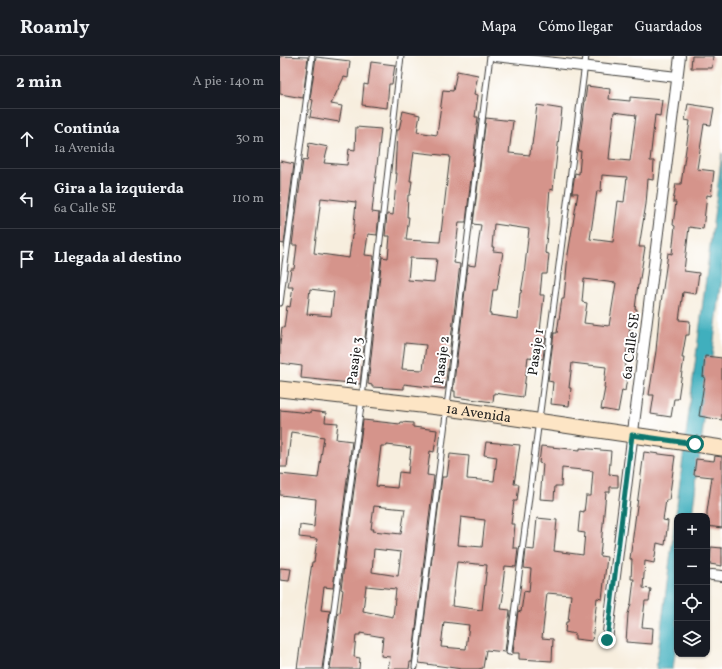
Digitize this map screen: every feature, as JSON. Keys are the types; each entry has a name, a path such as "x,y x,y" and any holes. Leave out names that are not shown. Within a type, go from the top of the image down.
{"street":[{"path":"495,56 585,61 677,77"},
{"name":"6a Calle SE","path":"607,640 680,56"},
{"name":"1a Avenida","path":"280,389 447,408 722,448"}],"lane":[{"path":"280,303 312,56"},
{"name":"Pasaje 3","path":"326,669 362,398 402,56"},
{"name":"Pasaje 2","path":"415,667 490,56"},
{"name":"Pasaje 1","path":"509,652 585,61"}],"water":[{"path":"722,153 722,277 692,513 676,513"},
{"path":"674,528 675,657 673,669 656,669"}],"building":[{"path":"280,56 308,57 303,98 280,94"},
{"path":"692,56 713,56 712,68 691,68"},
{"path":"316,57 350,61 348,78 344,77 331,104 342,106 339,122 310,117 313,100 310,99"},
{"path":"371,62 395,65 392,84 389,84 387,108 362,105 364,84 368,85"},
{"path":"457,71 478,75 474,94 478,95 475,117 478,117 466,222 459,222 454,263 460,264 445,389 404,384 404,389 372,387 372,385 368,384 382,257 388,258 390,236 385,236 387,214 393,215 397,173 395,173 397,130 399,130 403,111 420,115 417,132 437,135 443,90 453,91","holes":["414,152 450,156 440,242 406,240 409,217 407,217 408,195 410,195 412,181 410,181","410,258 437,259 434,282 408,280","405,343 426,345 423,370 402,369"]},
{"path":"587,86 610,89 609,99 630,101 630,97 662,100 660,116 655,115 650,161 654,161 653,180 648,179 646,204 639,247 645,247 635,309 637,309 635,328 630,327 624,371 628,371 625,391 622,390 618,412 601,409 605,388 606,367 572,363 569,388 571,388 569,406 551,404 553,382 548,381 554,333 557,333 562,299 564,299 568,254 578,193 572,193 575,173 579,174 581,151 578,151","holes":["614,112 636,115 630,161 609,159","602,175 627,177 624,202 618,201 613,242 590,239 597,191 601,191","584,279 616,283 609,326 584,323 587,303 582,302"]},
{"path":"688,104 714,108 711,125 704,124 697,169 714,171 711,196 707,195 703,229 689,227 684,271 699,273 696,294 683,292 679,320 690,321 689,335 686,335 682,358 684,358 678,399 674,399 671,417 651,414 654,395 649,395 668,253 672,254 675,226 673,225 676,202 673,202 676,184 681,184 690,121 685,120"},
{"path":"537,105 562,109 553,190 550,189 545,253 549,254 547,274 542,274 540,295 544,296 540,331 546,332 543,359 528,357 523,397 494,393 493,402 455,397 455,391 453,391 468,265 475,266 481,225 473,224 486,118 513,121 509,153 530,155","holes":["494,224 529,229 518,319 490,315 493,290 497,290 503,252 493,251"]},
{"path":"356,127 381,129 372,212 379,213 377,235 368,234 365,255 374,256 360,384 301,378 302,366 280,363 280,344 282,327 284,328 287,306 290,307 293,287 288,287 291,269 294,269 297,245 292,245 303,160 307,161 309,143 328,147 324,163 347,165 349,149 355,150","holes":["321,198 356,202 349,258 314,253","310,289 334,292 331,316 307,314"]},
{"path":"280,161 294,164 284,244 280,243"},
{"path":"705,356 722,358 722,420 699,416 705,377 703,377"},
{"path":"280,410 326,413 325,422 338,423 336,439 352,441 333,588 324,587 321,610 330,611 322,669 297,669 312,562 314,562 317,539 299,537 300,525 314,527 316,499 280,495 280,474 318,478 324,437 291,432 287,467 280,467"},
{"path":"363,420 400,424 401,422 413,423 413,427 437,430 434,452 430,451 427,475 434,476 412,662 410,662 409,669 388,669 390,657 381,656 383,637 360,633 360,635 356,635 354,657 360,658 359,669 330,669 338,612 340,613 343,590 341,589","holes":["381,446 411,448 408,473 399,472 397,488 376,486","374,506 405,509 401,534 373,531 374,529 371,529","374,549 401,552 398,576 372,572","366,586 396,589 393,617 363,611"]},
{"path":"486,442 520,445 514,484 519,484 517,501 514,501 511,524 515,524 513,548 518,548 516,567 505,566 502,591 504,591 501,609 510,610 505,652 486,650 483,668 478,669 462,669 419,663 442,477 447,477 450,454 469,456 467,479 494,481 497,457 484,455","holes":["461,517 485,520 482,547 458,545","457,562 487,565 482,610 452,606","444,622 469,625 466,649 441,647"]},
{"path":"541,446 580,450 580,448 611,451 609,474 618,475 618,487 610,487 610,492 606,492 600,556 607,557 602,599 597,598 592,641 575,639 575,634 565,632 566,622 568,622 571,595 547,593 542,638 553,639 552,661 519,659 519,653 513,653 518,611 521,612 524,591 529,592 531,569 524,568 526,549 534,550 537,518 557,520 554,551 583,555 585,533 578,532 580,511 584,512 586,496 591,496 593,471 562,468 561,486 555,486 554,500 540,499 543,464 539,463"},
{"path":"644,452 675,456 669,500 666,500 663,520 668,521 665,545 657,543 654,563 645,561 643,588 651,589 649,601 645,601 642,627 653,628 652,644 626,642 628,614 631,604 634,579 631,579 632,559 630,559"},
{"path":"715,456 722,457 722,528 710,526 710,513 707,513 712,477 694,475 696,459 714,461"},
{"path":"711,547 722,548 722,566 710,564"},
{"path":"280,568 291,569 289,581 280,580"}],"route":[{"path":"607,640 632,435 695,444"}]}
